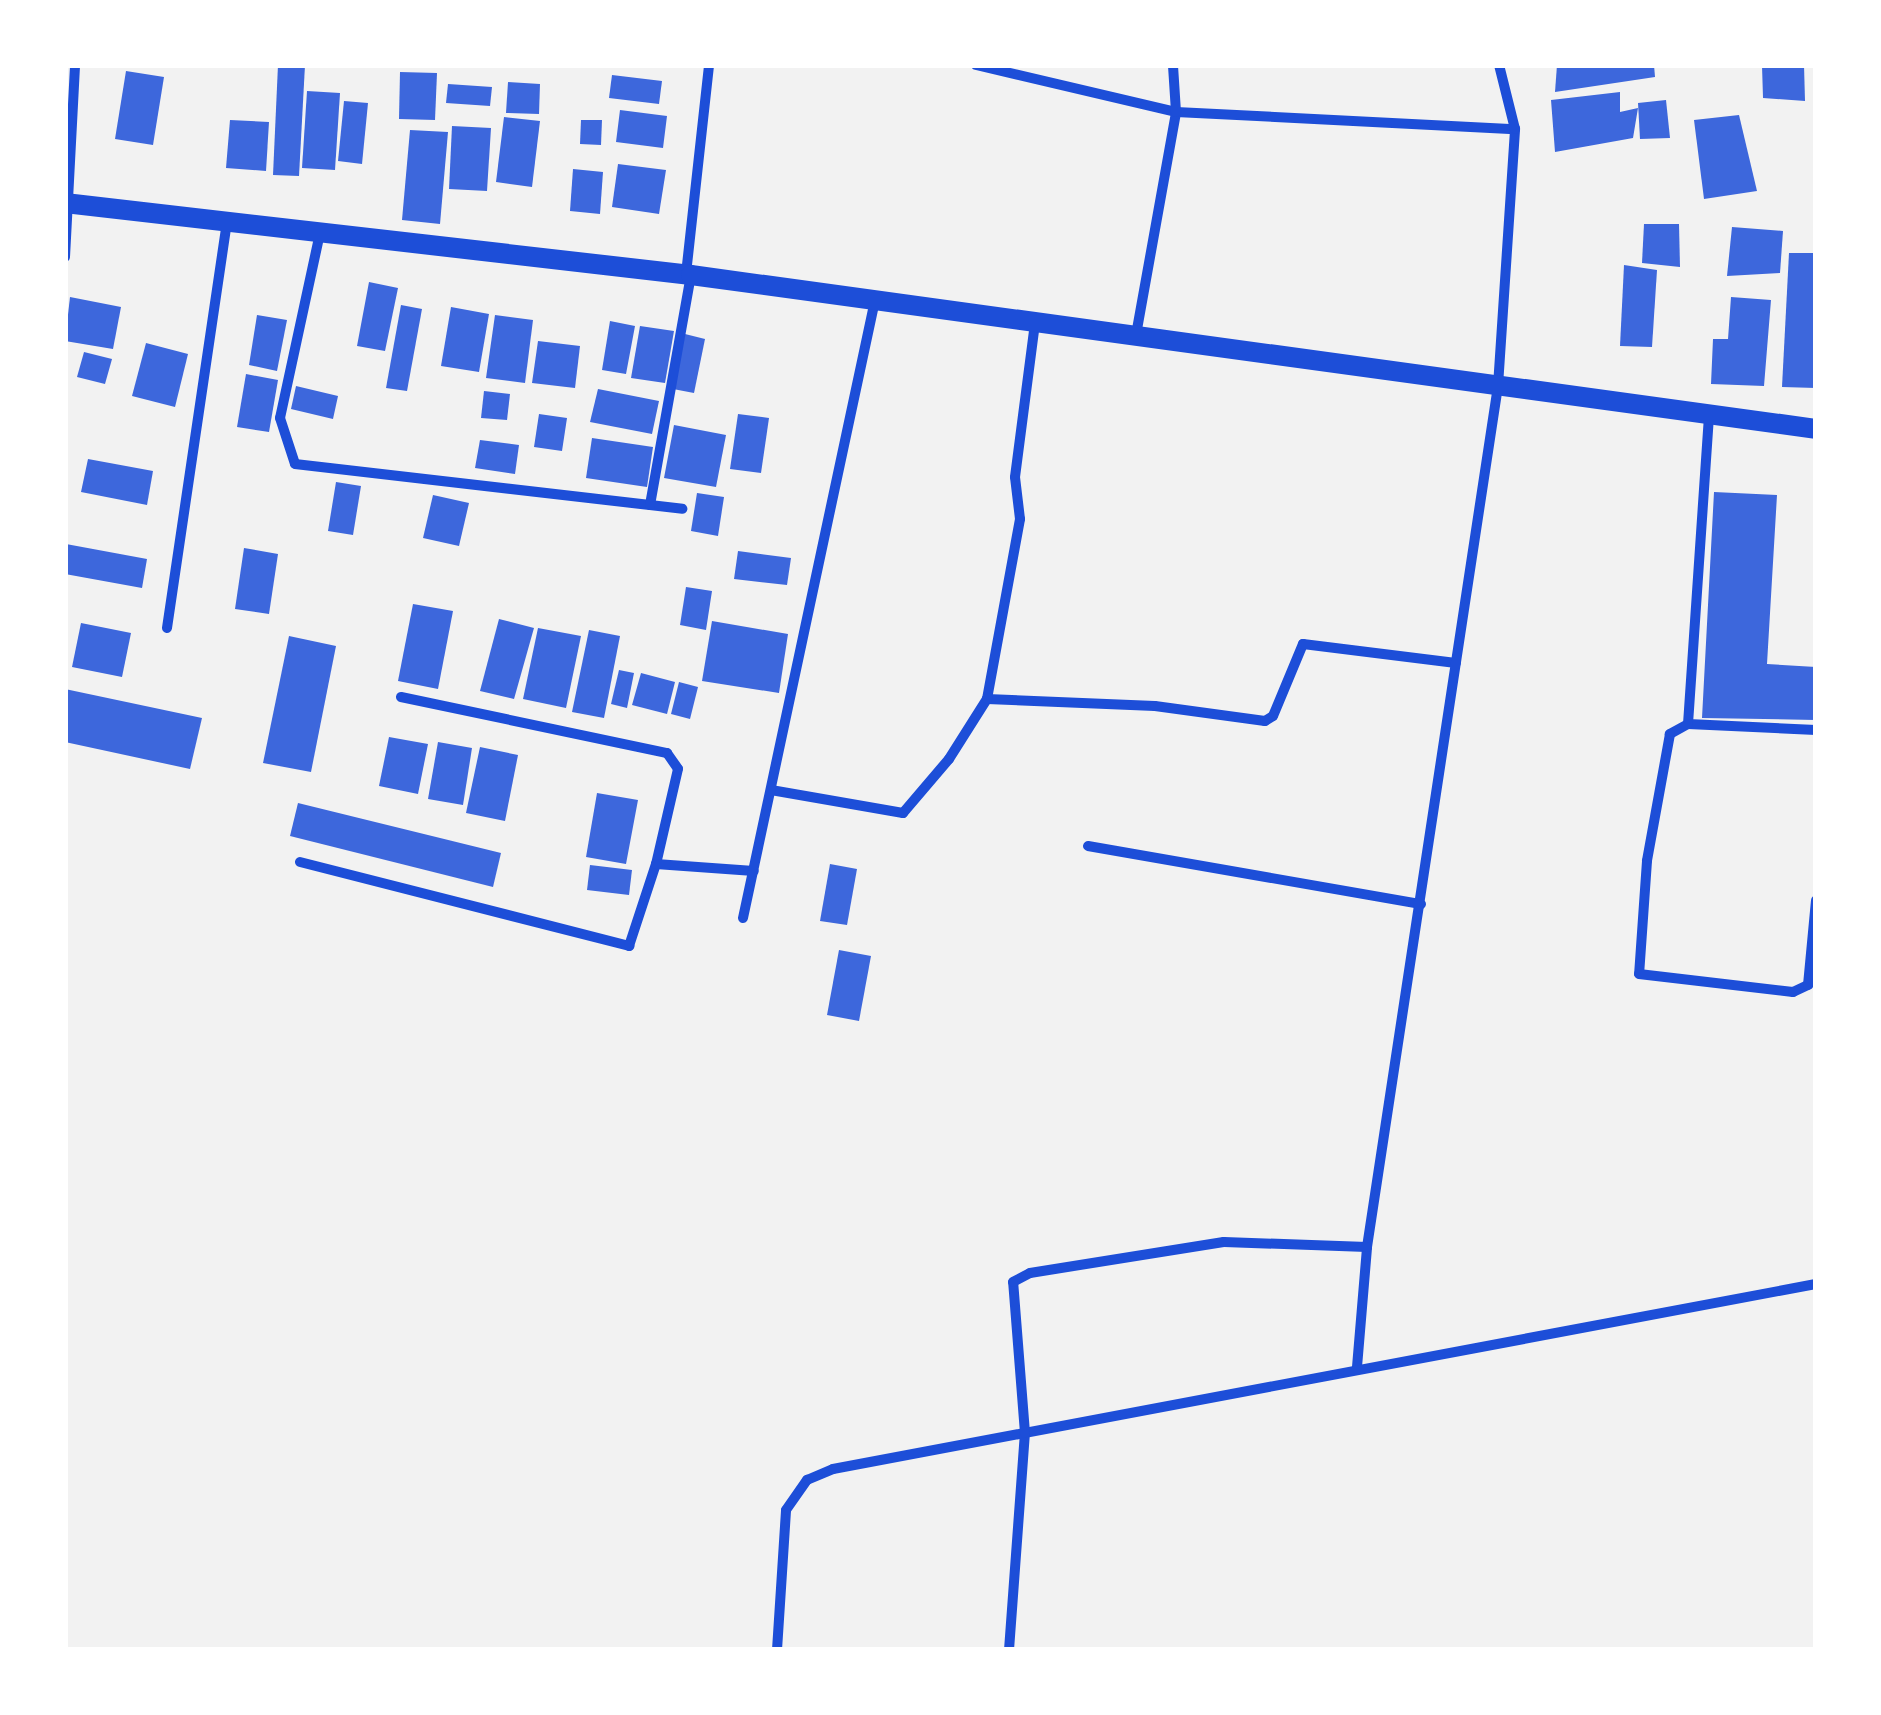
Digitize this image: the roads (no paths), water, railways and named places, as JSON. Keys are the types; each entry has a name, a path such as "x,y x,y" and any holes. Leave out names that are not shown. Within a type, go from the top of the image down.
{"main road":[{"path":"67,203 321,229 689,275 874,305 1136,335 1816,430"}],"street":[{"path":"65,257 69,106 74,65"},
{"path":"650,505 689,275 709,65"},
{"path":"976,65 1009,69 1176,112 1515,129"},
{"path":"1136,335 1176,112 1173,65"},
{"path":"1357,1367 1368,1247 1498,386 1515,129 1499,65"},
{"path":"168,628 227,222"},
{"path":"321,229 280,418 295,464 682,509"},
{"path":"744,918 874,305"},
{"path":"771,790 903,813 949,759 987,699 1020,518 1015,477 1035,324"},
{"path":"1688,724 1709,416"},
{"path":"987,699 1155,706 1265,721 1273,716 1303,644 1456,664"},
{"path":"300,862 629,946 656,864 678,769 667,753 401,697"},
{"path":"1816,730 1688,724 1670,734 1647,861 1641,976 1793,992 1808,984 1816,900"},
{"path":"1088,846 1420,904"},
{"path":"656,864 754,871"},
{"path":"1009,1650 1025,1432 1014,1282 1030,1272 1224,1242 1368,1247"},
{"path":"776,1650 786,1510 807,1480 832,1469 1357,1367 1816,1284"}]}
